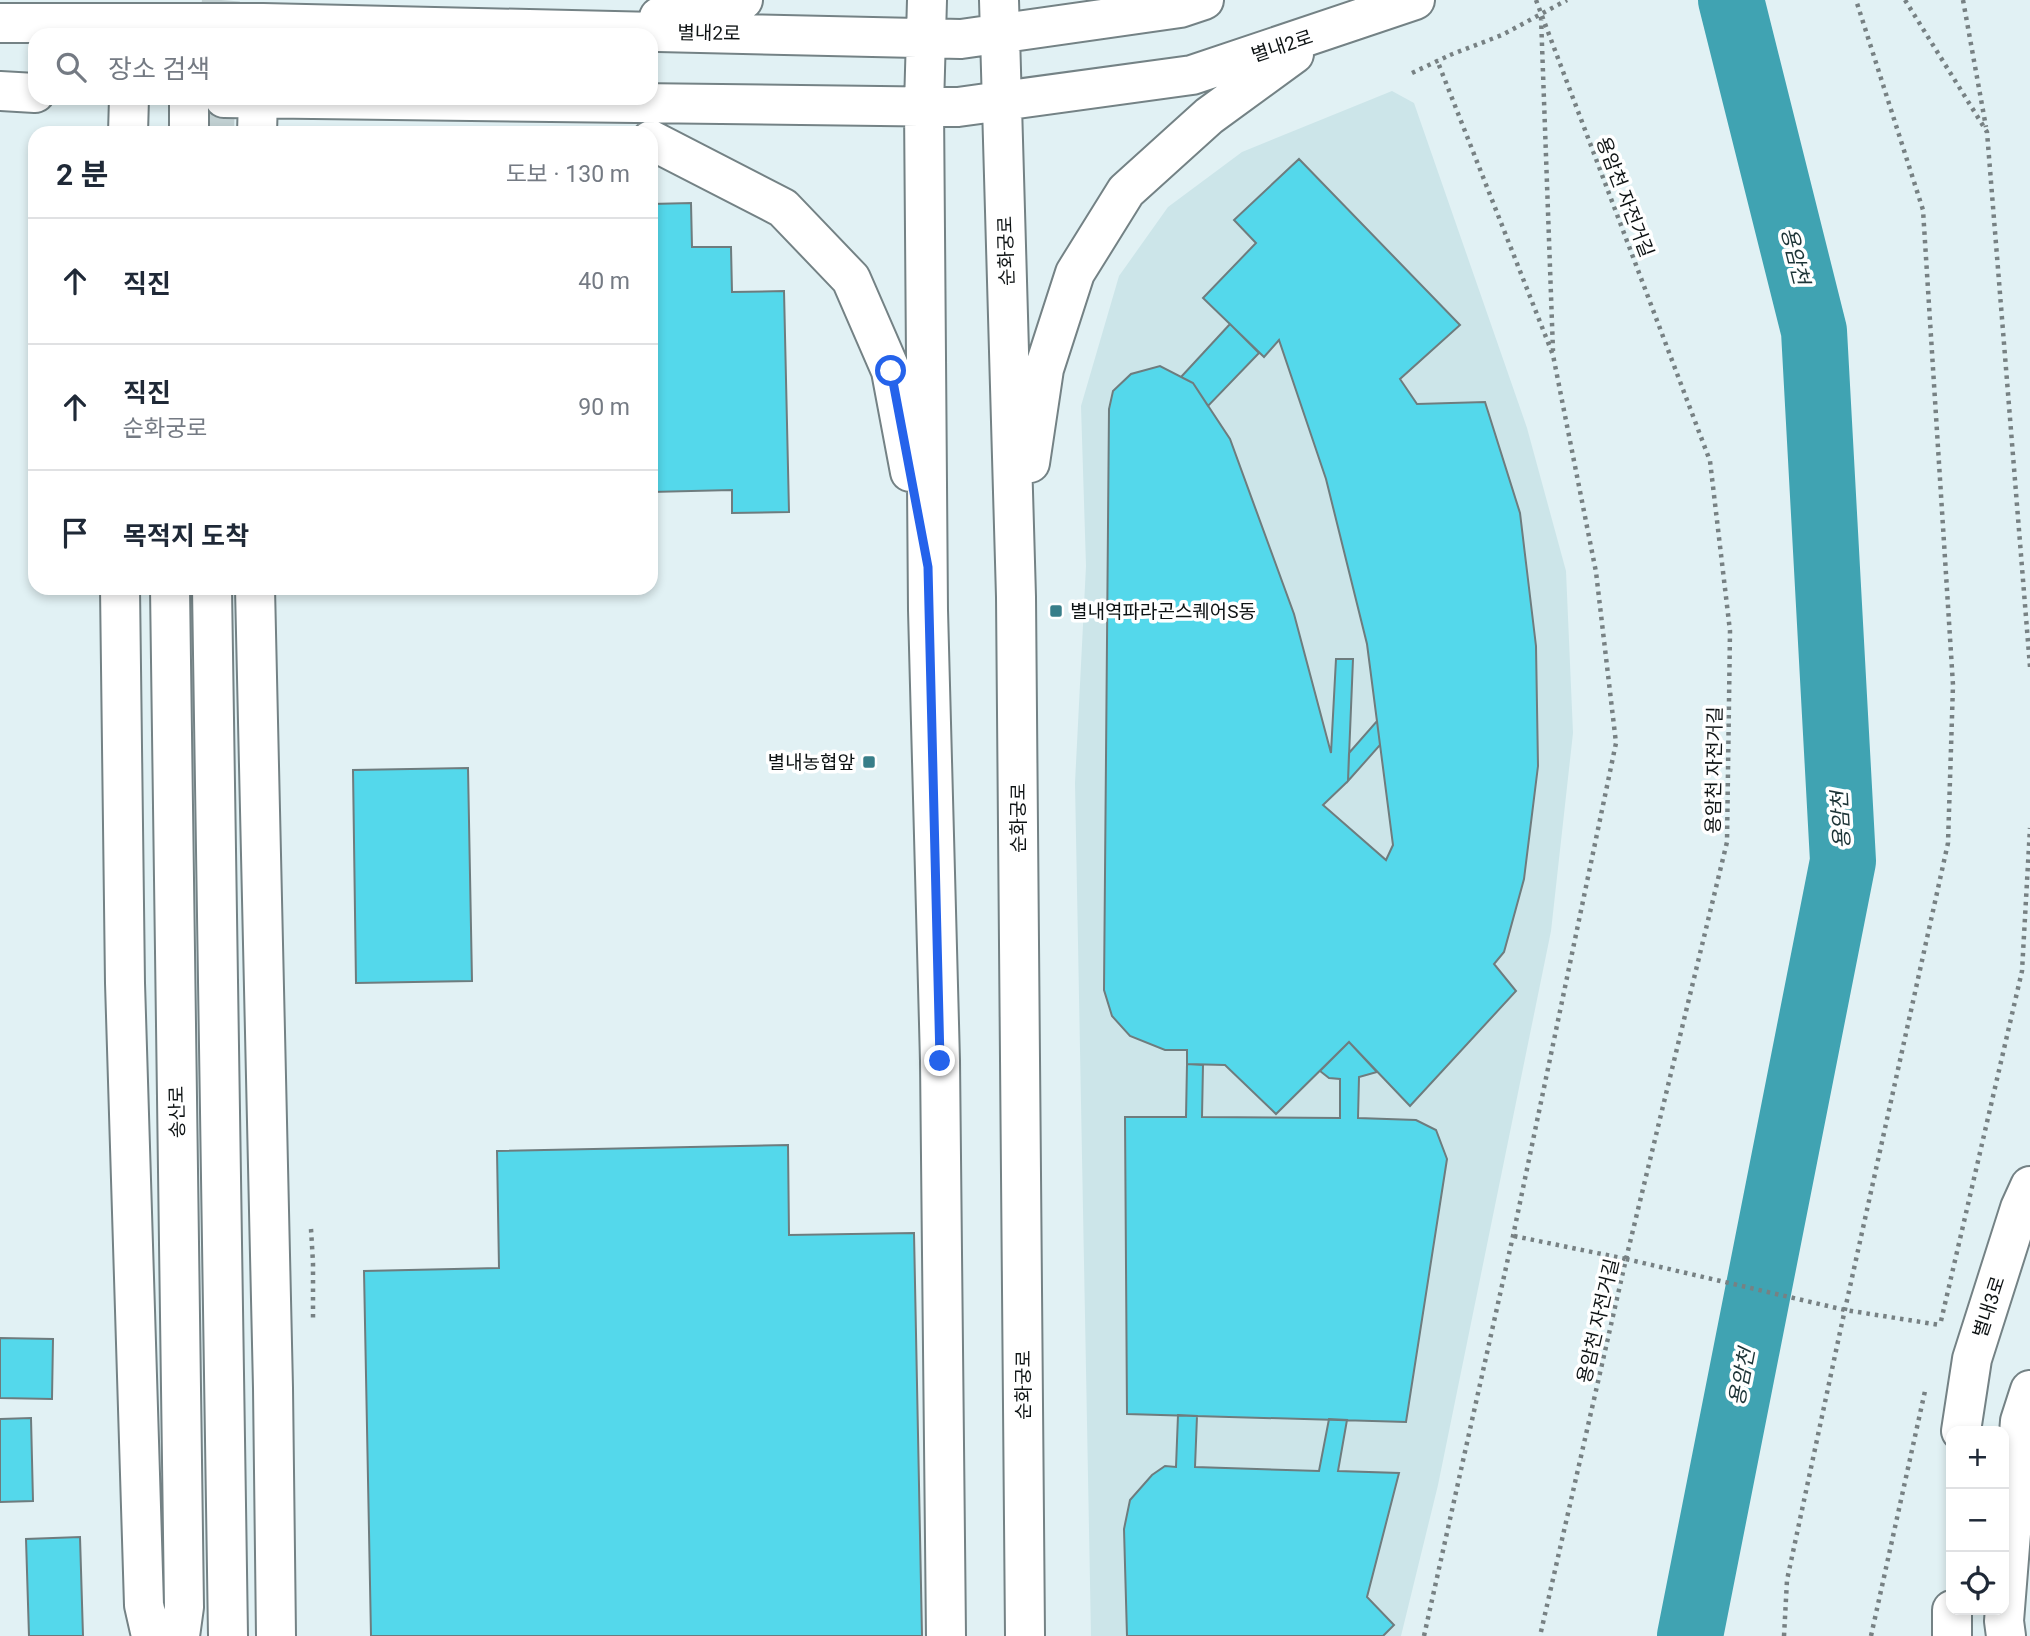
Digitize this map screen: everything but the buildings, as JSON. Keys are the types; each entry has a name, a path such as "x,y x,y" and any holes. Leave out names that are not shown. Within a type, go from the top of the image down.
{"street":[{"path":"600,28 743,0"},
{"path":"927,0 924,106 928,567 940,1061 946,1636"},
{"name":"별내2로","path":"658,32 961,39 1000,17 1180,8 1204,0"},
{"name":"별내2로","path":"658,104 958,107 1192,75 1415,0"},
{"name":"순화궁로","path":"1000,17 1015,559 1025,1636"},
{"name":"별내2로","path":"196,28 263,19 531,28"},
{"name":"별내2로","path":"0,23 132,20 182,28"},
{"path":"1015,559 1044,369 1075,274 1126,191 1209,116 1324,32"},
{"path":"0,91 28,93"},
{"path":"128,126 129,105"},
{"path":"189,105 189,126"},
{"path":"257,126 258,105"},
{"path":"577,105 621,126"},
{"path":"658,144 783,208 851,279 891,371 928,567"},
{"path":"120,595 124,983 144,1605 151,1636"},
{"name":"송산로","path":"170,595 184,1607 180,1636"},
{"path":"212,595 228,1636"},
{"path":"255,595 276,1636"},
{"name":"별내3로","path":"1962,1426 1972,1359 2020,1208 2030,1186"},
{"path":"2006,1636 2004,1621 2020,1421 2030,1390"},
{"path":"1952,1615 1952,1636"}],"path":[{"name":"용암천 자전거길","path":"1536,0 1710,461 1730,631 1727,842 1626,1259 1540,1636"},
{"path":"1412,73 1437,60 1502,35 1567,0"},
{"path":"1784,1636 1787,1580 1948,843 1953,685 1923,210 1856,0"},
{"path":"1905,0 1986,132"},
{"path":"1963,0 1986,132 2030,667"},
{"path":"1424,1636 1513,1236 1616,743 1596,572 1553,355 1541,13"},
{"path":"1437,60 1553,355"},
{"path":"1513,1236 1626,1259 1845,1310 1940,1325 2022,971 2030,828"},
{"path":"1871,1636 1928,1379"}],"shaded area":[{"path":"1392,91 1414,103 1527,428 1566,571 1573,733 1551,931 1438,1485 1401,1636 1091,1636 1075,783 1086,566 1081,406 1119,276 1168,207 1242,152"}],"waterway":[{"name":"용암천","path":"1690,1636 1843,861 1814,331 1731,0"}],"tunnel":[{"path":"219,28 221,0"},
{"path":"215,126 216,105"}],"place":[{"name":"별내역파라곤스퀘어S동","path":"1056,611"},
{"name":"별내농협앞","path":"869,762"}],"route":[{"path":"891,371 928,567 940,1061"}]}
